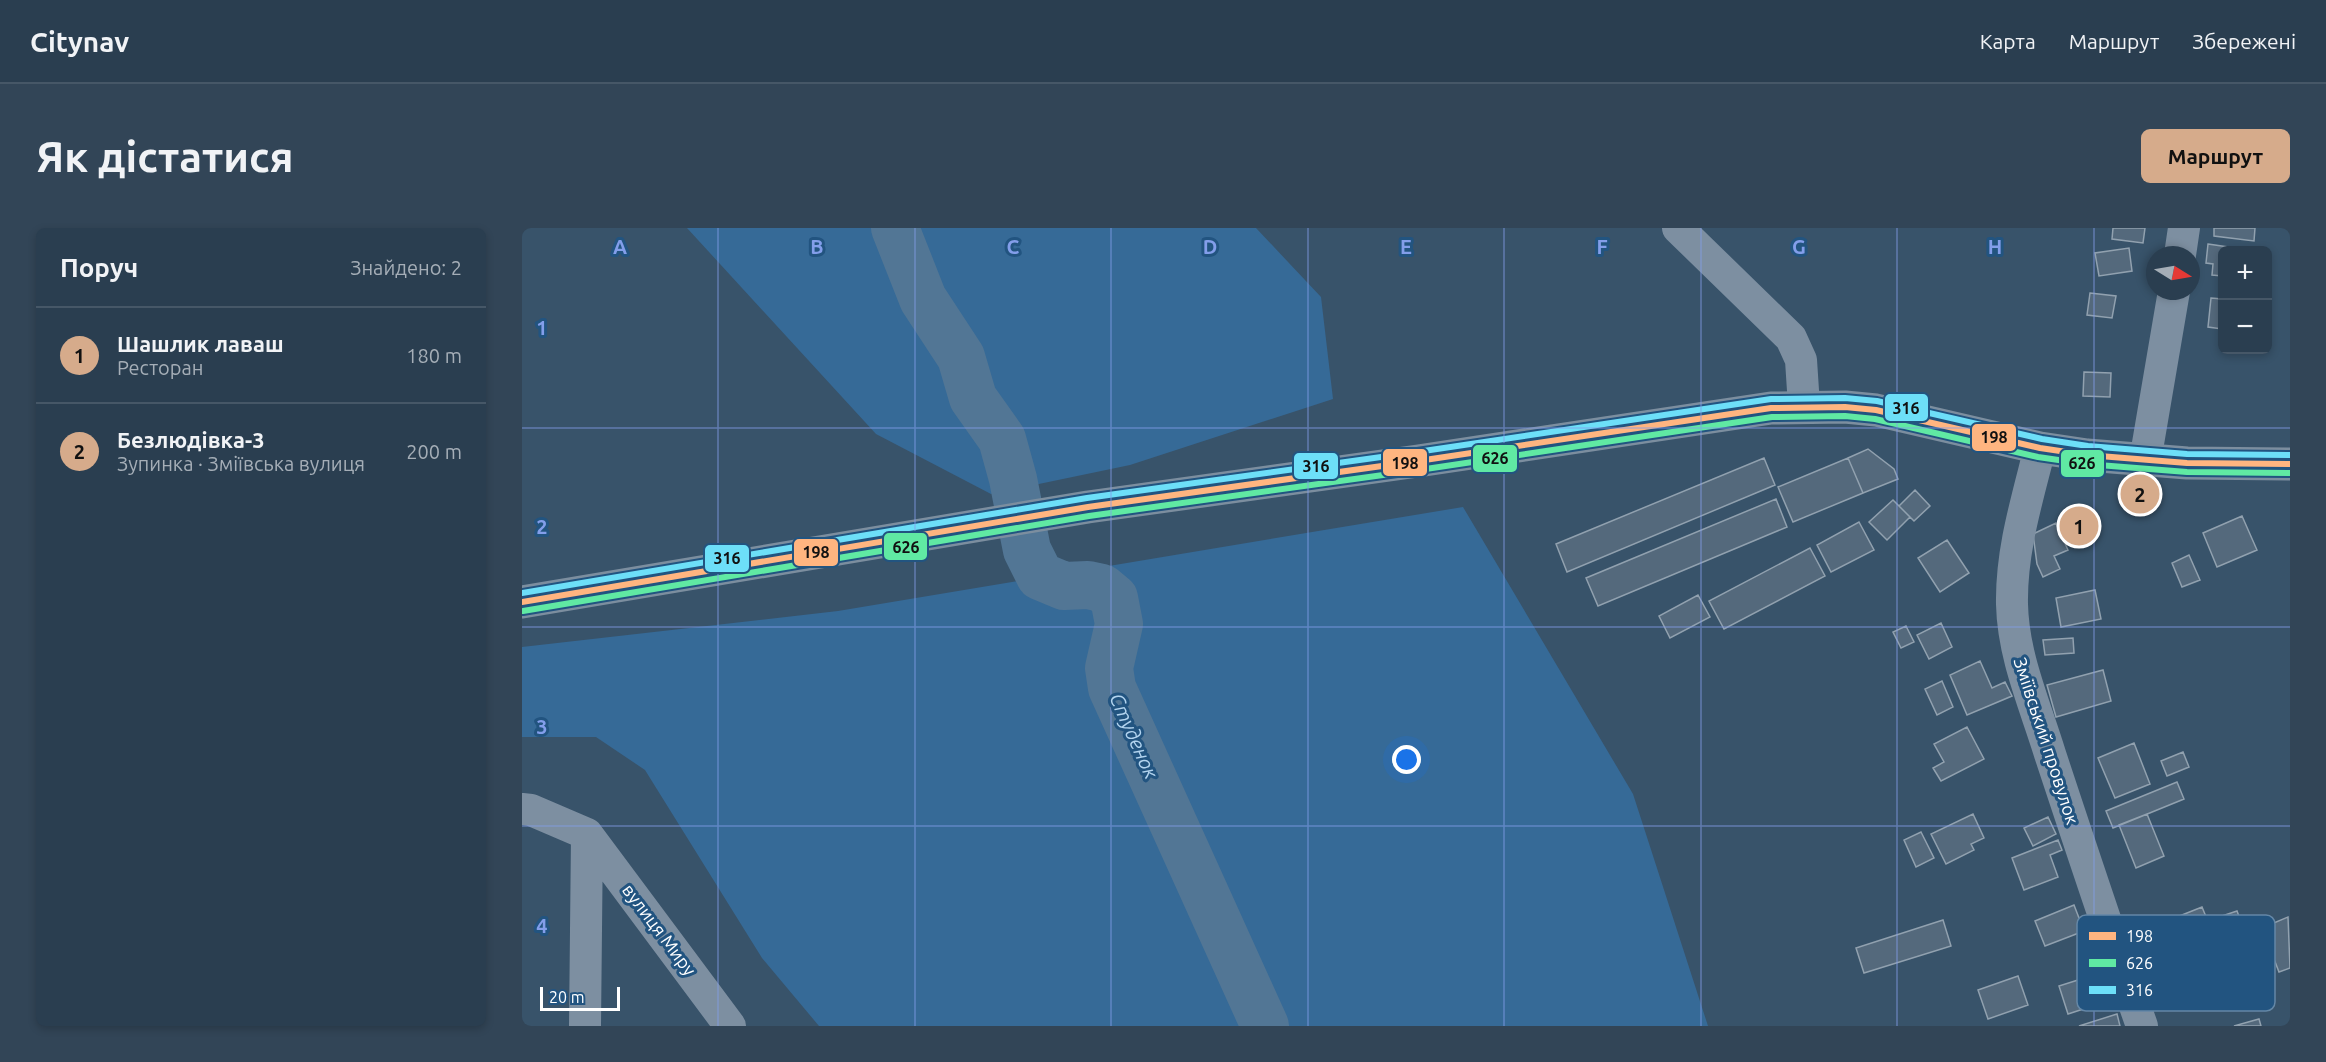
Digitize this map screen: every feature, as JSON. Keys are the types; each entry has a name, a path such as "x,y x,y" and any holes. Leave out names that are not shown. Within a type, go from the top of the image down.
{"main road":[{"path":"522,602 1088,507 1430,459 1737,412 1804,406 1845,406 1876,410 2040,448 2145,461 2290,464"}],"street":[{"path":"1678,228 1791,338 1801,360 1804,406"},
{"path":"2181,246 2184,228"},
{"path":"2145,461 2172,300"},
{"name":"Зміївський провулок","path":"2040,448 2021,524 2013,569 2012,606 2017,648 2104,915"},
{"path":"522,809 531,810 587,834 585,1026"},
{"name":"вулиця Миру","path":"587,834 730,1026"},
{"name":"Зміївський провулок","path":"2137,1011 2142,1026"}],"shaded area":[{"path":"687,228 1256,228 1321,297 1333,399 1130,465 991,494 876,434"},
{"path":"1463,507 1633,794 1708,1026 819,1026 762,958 645,770 596,737 522,737 522,647 838,611"}],"building":[{"path":"2113,228 2145,228 2143,243 2112,239"},
{"path":"2214,228 2255,228 2254,241 2214,236"},
{"path":"2208,244 2222,246 2218,246 2218,276 2212,275 2213,264 2206,263"},
{"path":"2129,248 2132,271 2099,276 2095,253"},
{"path":"2090,293 2116,296 2112,318 2087,315"},
{"path":"2211,298 2218,299 2218,328 2208,327"},
{"path":"2084,372 2111,373 2110,397 2083,396"},
{"path":"1868,449 1894,469 1898,479 1863,493 1848,458"},
{"path":"1764,458 1775,485 1567,572 1556,544"},
{"path":"1848,458 1863,493 1793,522 1778,487"},
{"path":"1915,490 1930,506 1914,521 1899,506"},
{"path":"1776,499 1787,527 1598,606 1586,578"},
{"path":"1893,500 1910,517 1887,540 1869,522"},
{"path":"2242,516 2257,550 2217,567 2203,533"},
{"path":"1859,522 1874,550 1831,572 1817,545"},
{"path":"2056,523 2068,550 2054,556 2060,569 2043,577 2037,564 2033,534"},
{"path":"1947,540 1969,573 1940,592 1918,558"},
{"path":"1810,548 1825,576 1724,629 1709,601"},
{"path":"2189,555 2200,580 2182,587 2172,563"},
{"path":"2095,590 2101,619 2061,627 2056,598"},
{"path":"1698,595 1710,617 1670,638 1659,616"},
{"path":"1941,623 1952,647 1929,659 1917,635"},
{"path":"1906,626 1914,642 1901,648 1893,632"},
{"path":"2073,638 2074,653 2045,655 2043,640"},
{"path":"1980,661 1992,688 2005,682 2012,696 1967,715 1950,675"},
{"path":"2103,670 2111,701 2056,717 2047,685"},
{"path":"1942,681 1953,707 1937,715 1925,689"},
{"path":"1967,727 1984,759 1941,781 1933,768 1944,762 1934,744"},
{"path":"2134,743 2150,784 2115,798 2098,758"},
{"path":"2183,752 2189,767 2167,776 2161,761"},
{"path":"2177,782 2184,799 2113,828 2106,811"},
{"path":"1973,814 1984,838 1971,844 1974,850 1946,864 1931,834"},
{"path":"2147,814 2164,856 2136,868 2119,825"},
{"path":"2048,817 2056,834 2033,846 2024,828"},
{"path":"1921,832 1934,858 1916,867 1904,840"},
{"path":"2058,840 2062,850 2050,855 2058,877 2024,890 2012,858"},
{"path":"2074,905 2078,915 2077,934 2045,946 2035,921"},
{"path":"2202,907 2205,915 2182,915"},
{"path":"2237,911 2238,915 2225,915"},
{"path":"2288,917 2290,968 2279,972 2275,962 2275,922"},
{"path":"1943,920 1951,946 1864,973 1856,948"},
{"path":"2018,976 2028,1005 1988,1019 1978,990"},
{"path":"2077,980 2077,1011 2068,1014 2059,986"},
{"path":"2117,1014 2120,1026 2079,1026"},
{"path":"2259,1019 2261,1026 2234,1026"}],"waterway":[{"name":"Студенок","path":"895,228 923,299 961,357 973,398 1002,439 1013,479 1027,550 1040,576 1064,586 1088,585 1102,588 1114,598 1119,624 1109,668 1112,688 1265,1026"}],"transit line":[{"name":"316","path":"522,593 1087,498 1771,399 1845,398 1877,401 2042,439 2088,446 2187,454 2290,455"},
{"name":"198","path":"522,602 1088,507 1418,461 1771,408 1845,407 1876,410 2040,448 2087,455 2187,463 2290,464"},
{"name":"626","path":"523,611 1089,516 1419,470 1772,417 1845,416 1875,419 2038,457 2086,464 2187,472 2290,473"}],"place":[{"name":"Безлюдівка-3","path":"2140,494"},
{"name":"Шашлик лаваш","path":"2079,526"}]}
